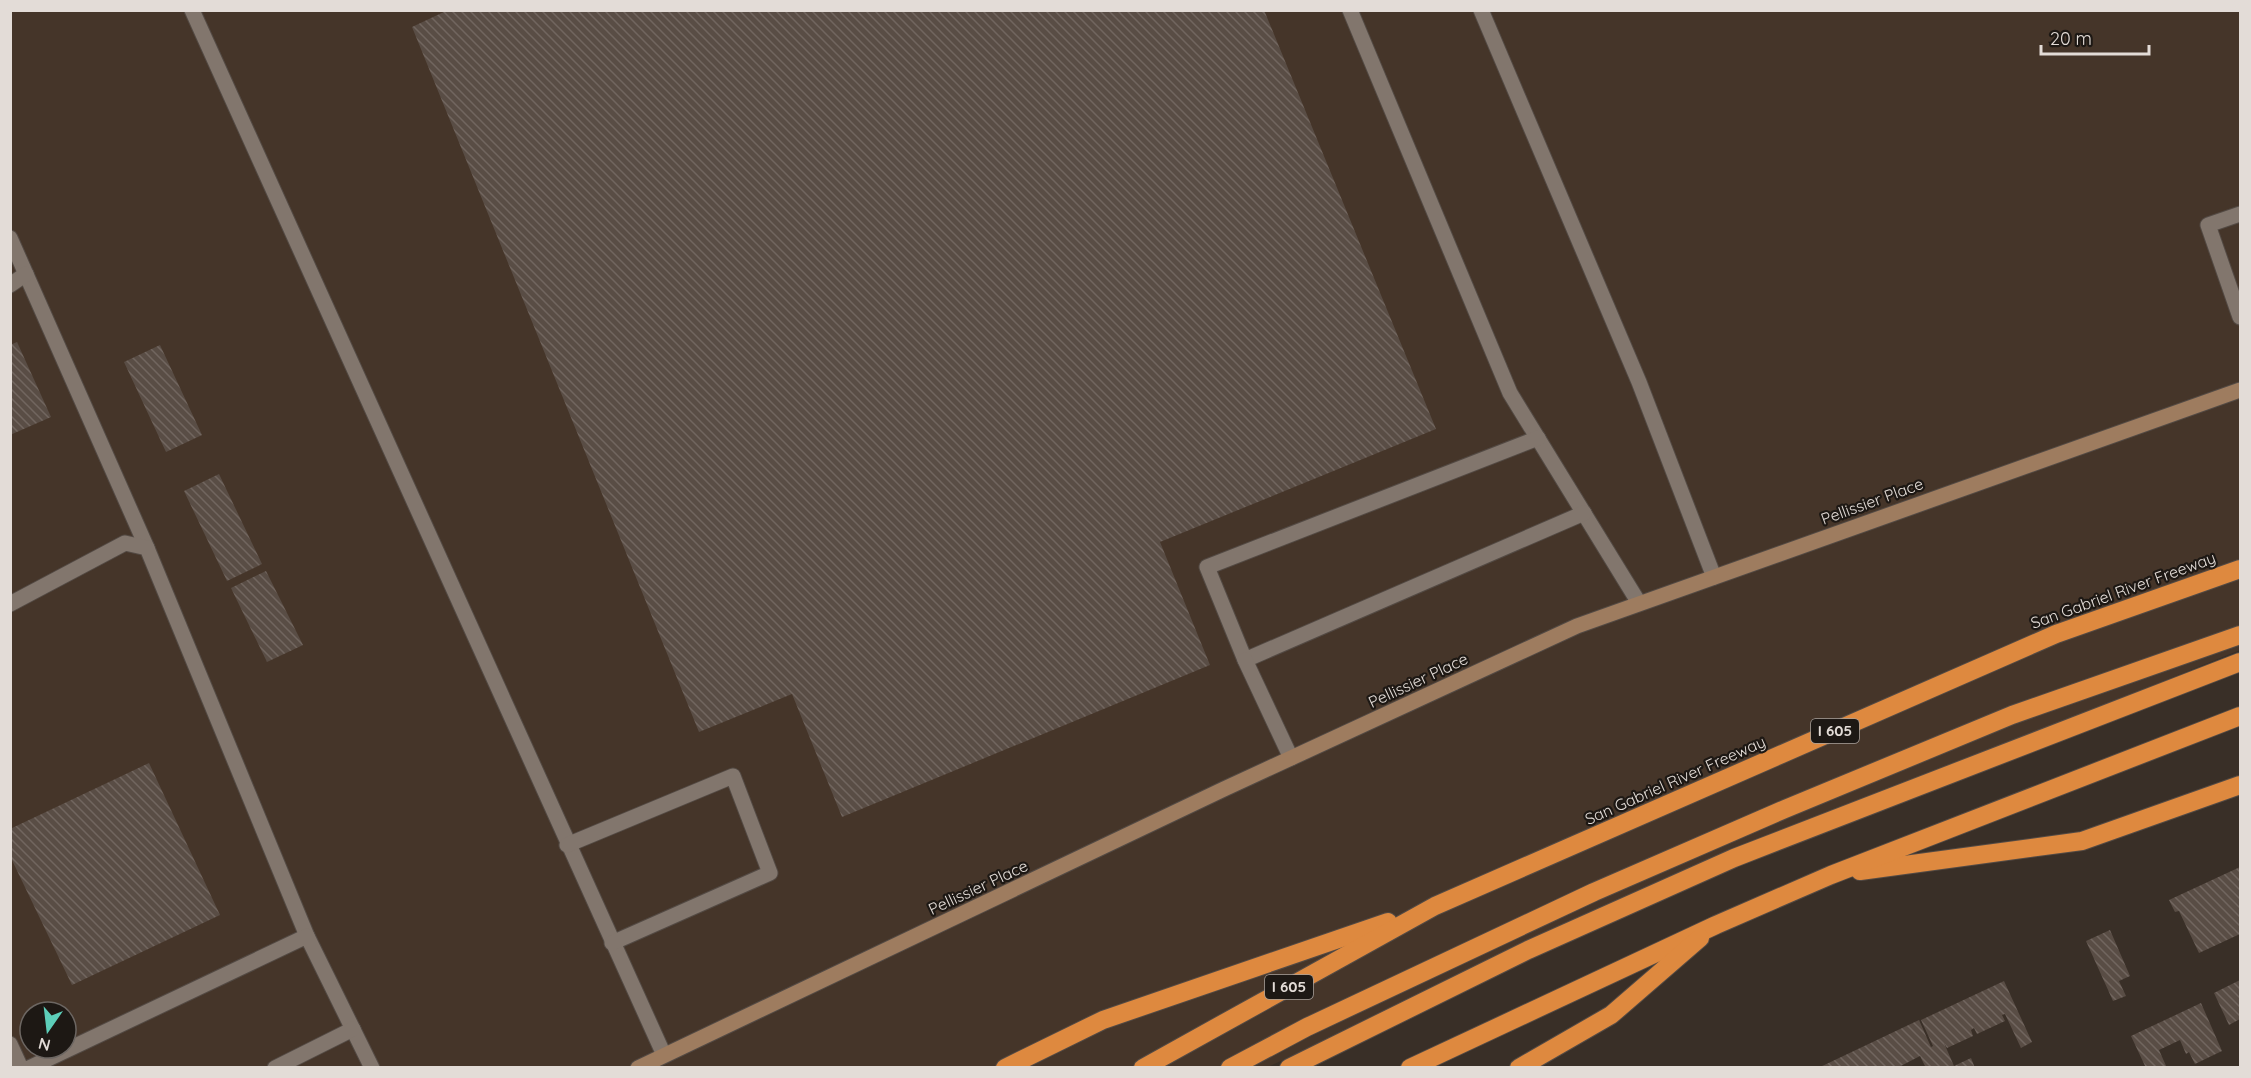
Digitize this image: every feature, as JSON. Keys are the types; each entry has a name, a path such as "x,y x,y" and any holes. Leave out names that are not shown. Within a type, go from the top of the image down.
{"highway":[{"name":"San Gabriel River Freeway","path":"1143,1068 1435,906 2056,634 2241,569"},
{"path":"1230,1068 1307,1027 1583,897 1785,808 2012,716 2241,635"},
{"path":"1289,1068 1528,950 1734,858 2241,662"},
{"path":"1410,1068 1716,924 1832,875 2241,716"},
{"path":"1832,875 2082,841 2241,785"},
{"path":"1005,1068 1103,1020 1435,906"},
{"path":"1519,1068 1611,1015 1716,924"}],"main road":[{"name":"Pellissier Place","path":"638,1068 1291,758 1577,626 2241,390"}],"lane":[{"path":"192,10 567,845 664,1055"},
{"path":"1350,10 1510,393 1639,603"},
{"path":"1481,10 1639,382 1714,577"},
{"path":"2241,213 2208,225 2241,317"},
{"path":"10,238 147,548 307,936 372,1068"},
{"path":"10,285 26,274"},
{"path":"1291,758 1245,660 1207,567 1538,438"},
{"path":"1245,660 1584,513"},
{"path":"12,599 124,543 147,548"},
{"path":"567,845 733,776 770,873 612,944"},
{"path":"29,1068 307,936"},
{"path":"275,1068 353,1029"},
{"path":"10,1044 21,1068"}],"shaded area":[{"path":"10,11 2240,11 2240,650 1635,896 1268,1067 11,1067"}],"building":[{"path":"448,10 1264,10 1436,429 1160,542 1210,665 842,817 792,694 699,732 412,27"},
{"path":"17,342 51,417 10,435 10,345"},
{"path":"160,345 202,435 166,452 124,362"},
{"path":"219,474 262,564 227,581 184,491"},
{"path":"266,571 303,645 267,662 231,588"},
{"path":"149,763 220,915 72,985 10,856 10,829"},
{"path":"2240,867 2240,934 2199,953 2179,911 2175,912 2169,900"},
{"path":"2110,930 2130,976 2119,981 2126,996 2113,1001 2086,941"},
{"path":"2240,980 2240,1019 2229,1025 2214,993"},
{"path":"2004,981 2032,1042 2021,1048 2005,1014 2002,1015 2005,1021 1977,1034 1974,1028 1971,1030 1973,1036 1947,1048 1944,1043 1954,1066 1971,1058 1975,1068 1926,1068 1920,1056 1897,1068 1818,1068 1919,1020 1931,1047 1933,1046 1921,1020"},
{"path":"2201,1003 2222,1051 2195,1064 2189,1052 2186,1054 2180,1040 2159,1050 2167,1068 2146,1068 2131,1036"}]}
